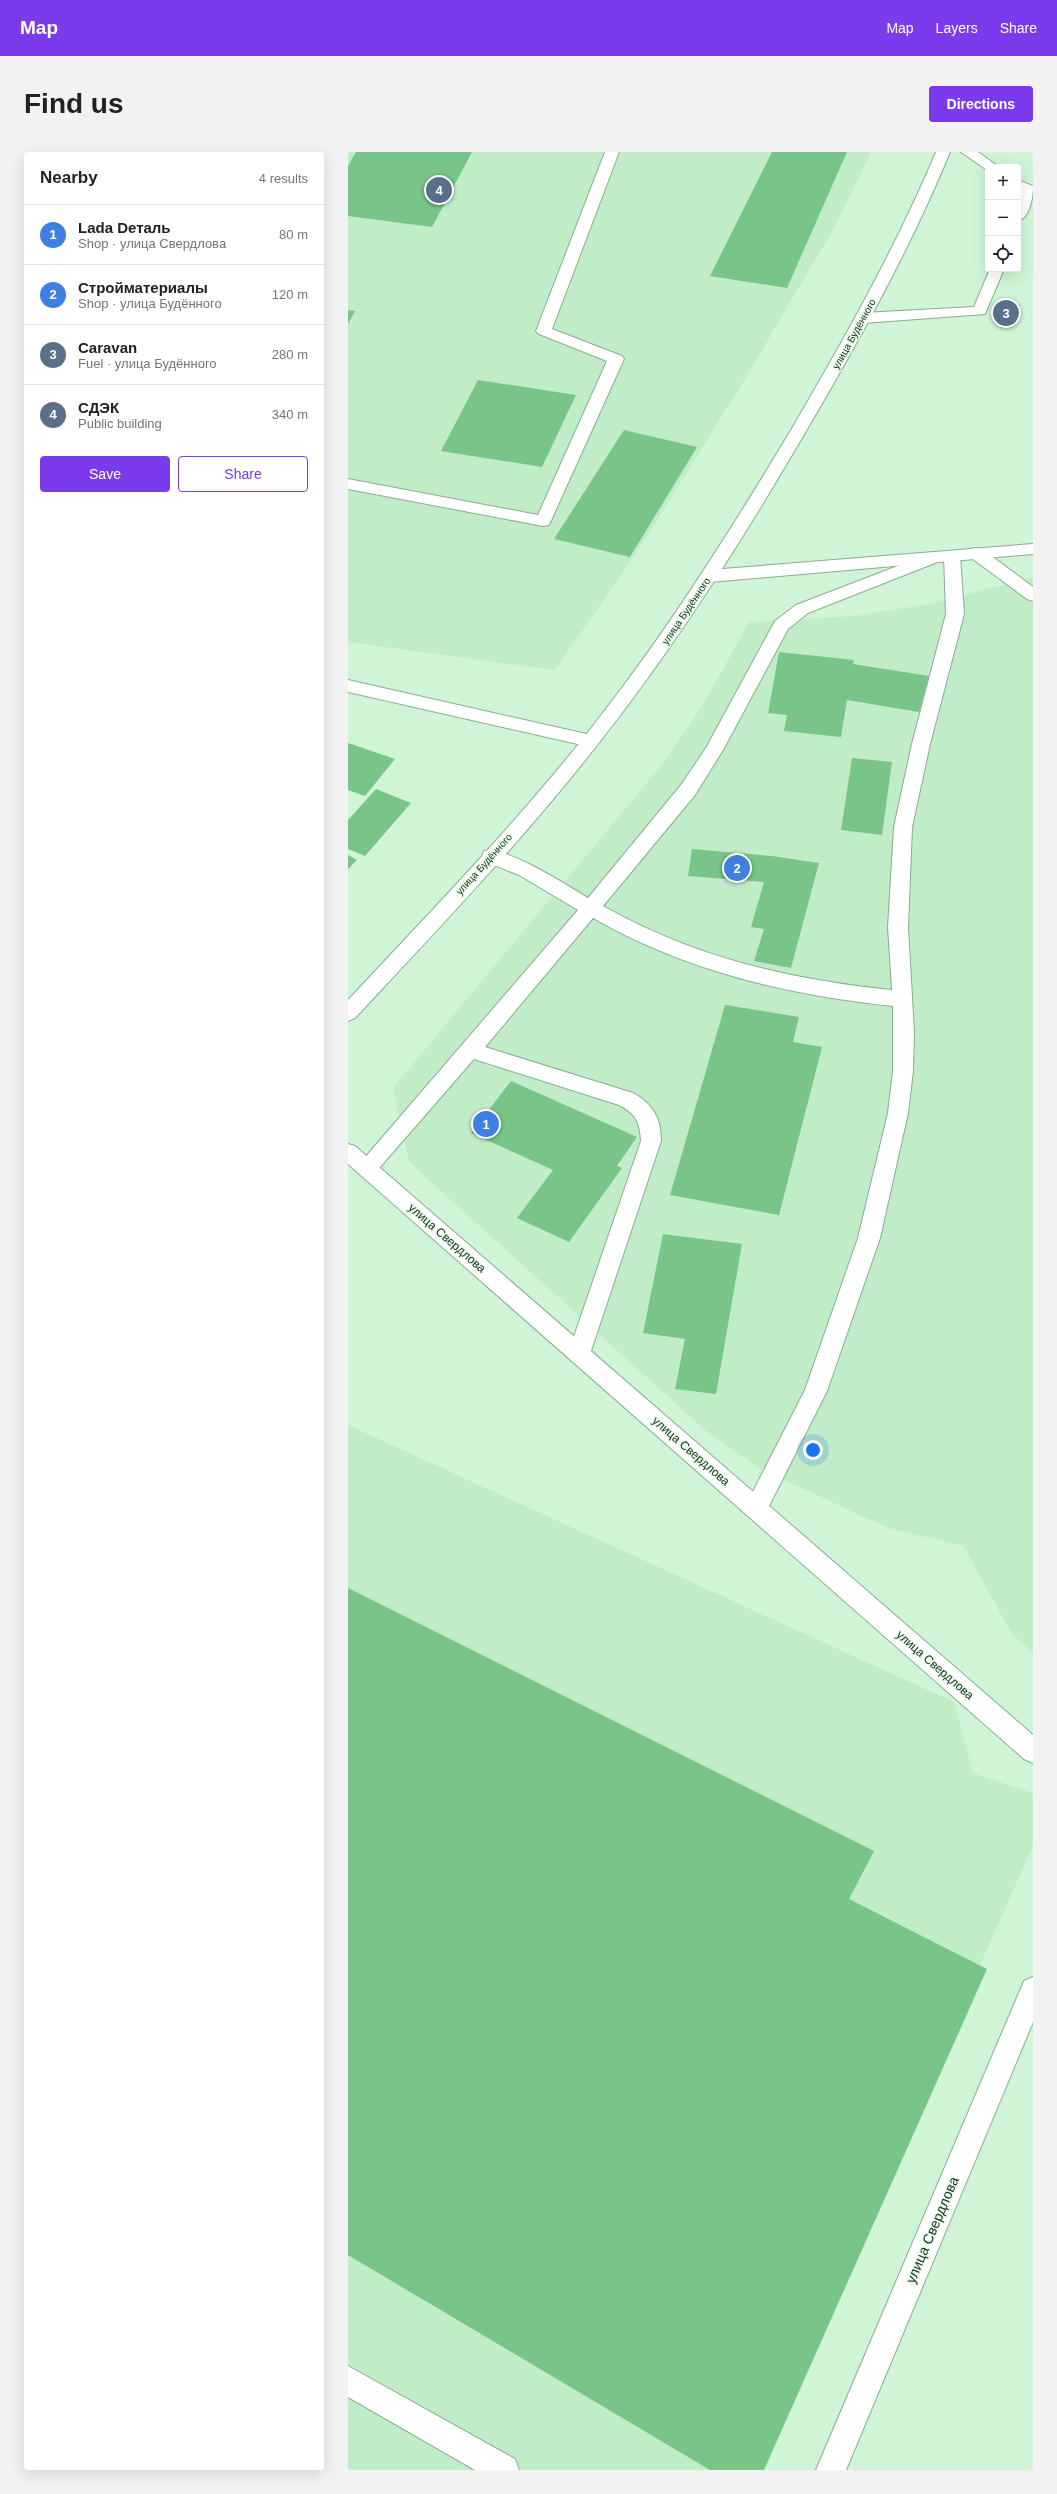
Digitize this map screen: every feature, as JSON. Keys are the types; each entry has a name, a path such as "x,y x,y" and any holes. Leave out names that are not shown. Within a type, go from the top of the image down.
{"street":[{"path":"348,484 543,521 616,359 544,331 612,152"},
{"name":"улица Будённого","path":"348,1013 491,856 591,741 665,642 750,516 863,318 925,198 943,152"},
{"path":"968,152 987,164"},
{"path":"1021,186 1029,190 1021,210"},
{"path":"863,318 980,312 996,272"},
{"path":"710,576 928,559 976,553 1033,549"},
{"path":"976,553 1033,595"},
{"path":"756,1509 816,1391 869,1238 898,1113 903,1071 903,999 898,928 903,827 921,744 953,627 956,600 952,556"},
{"path":"367,1168 471,1050 591,909 704,768 781,625 802,609 928,559"},
{"path":"348,686 591,741"},
{"path":"491,856 529,873 591,909 652,940 729,970 807,988 903,999"},
{"path":"471,1050 626,1099 641,1107 651,1122 651,1141 579,1354"},
{"name":"улица Свердлова","path":"348,1152 1033,1751"},
{"name":"улица Свердлова","path":"831,2470 1033,1990"},
{"path":"348,2381 504,2470"}],"shaded area":[{"path":"348,152 871,152 834,228 742,384 641,546 555,670 348,642"},
{"path":"1033,577 1033,1653 1012,1634 963,1546 888,1528 759,1468 706,1431 409,1162 393,1088 664,762 703,705 749,622 854,616 929,604"},
{"path":"348,1425 954,1702 973,1773 1033,1793 1033,1846 755,2470 348,2470"}],"building":[{"path":"356,152 472,152 432,227 348,216 348,166"},
{"path":"772,152 847,152 787,288 710,276"},
{"path":"348,310 355,311 348,324"},
{"path":"478,380 576,395 542,467 441,451"},
{"path":"624,430 697,447 630,557 554,539"},
{"path":"779,652 854,660 853,664 929,676 919,712 847,700 841,737 784,731 787,715 768,713"},
{"path":"348,743 395,759 365,796 348,790"},
{"path":"852,758 892,762 882,835 841,830"},
{"path":"376,789 411,803 365,856 348,849 348,820"},
{"path":"692,849 772,856 819,863 791,968 754,961 764,929 751,927 764,882 688,876"},
{"path":"348,855 357,860 348,869"},
{"path":"725,1005 799,1017 793,1042 822,1047 779,1215 670,1195"},
{"path":"511,1081 637,1137 617,1166 622,1168 569,1242 517,1218 553,1170 471,1133"},
{"path":"663,1234 742,1244 716,1394 675,1389 685,1339 643,1333"},
{"path":"348,1588 874,1851 849,1899 987,1969 764,2470 710,2470 348,2255"}],"place":[{"name":"СДЭК","path":"439,190"},
{"name":"Caravan","path":"1006,313"},
{"name":"Стройматериалы","path":"737,868"},
{"name":"Lada Dеталь","path":"486,1124"}]}
